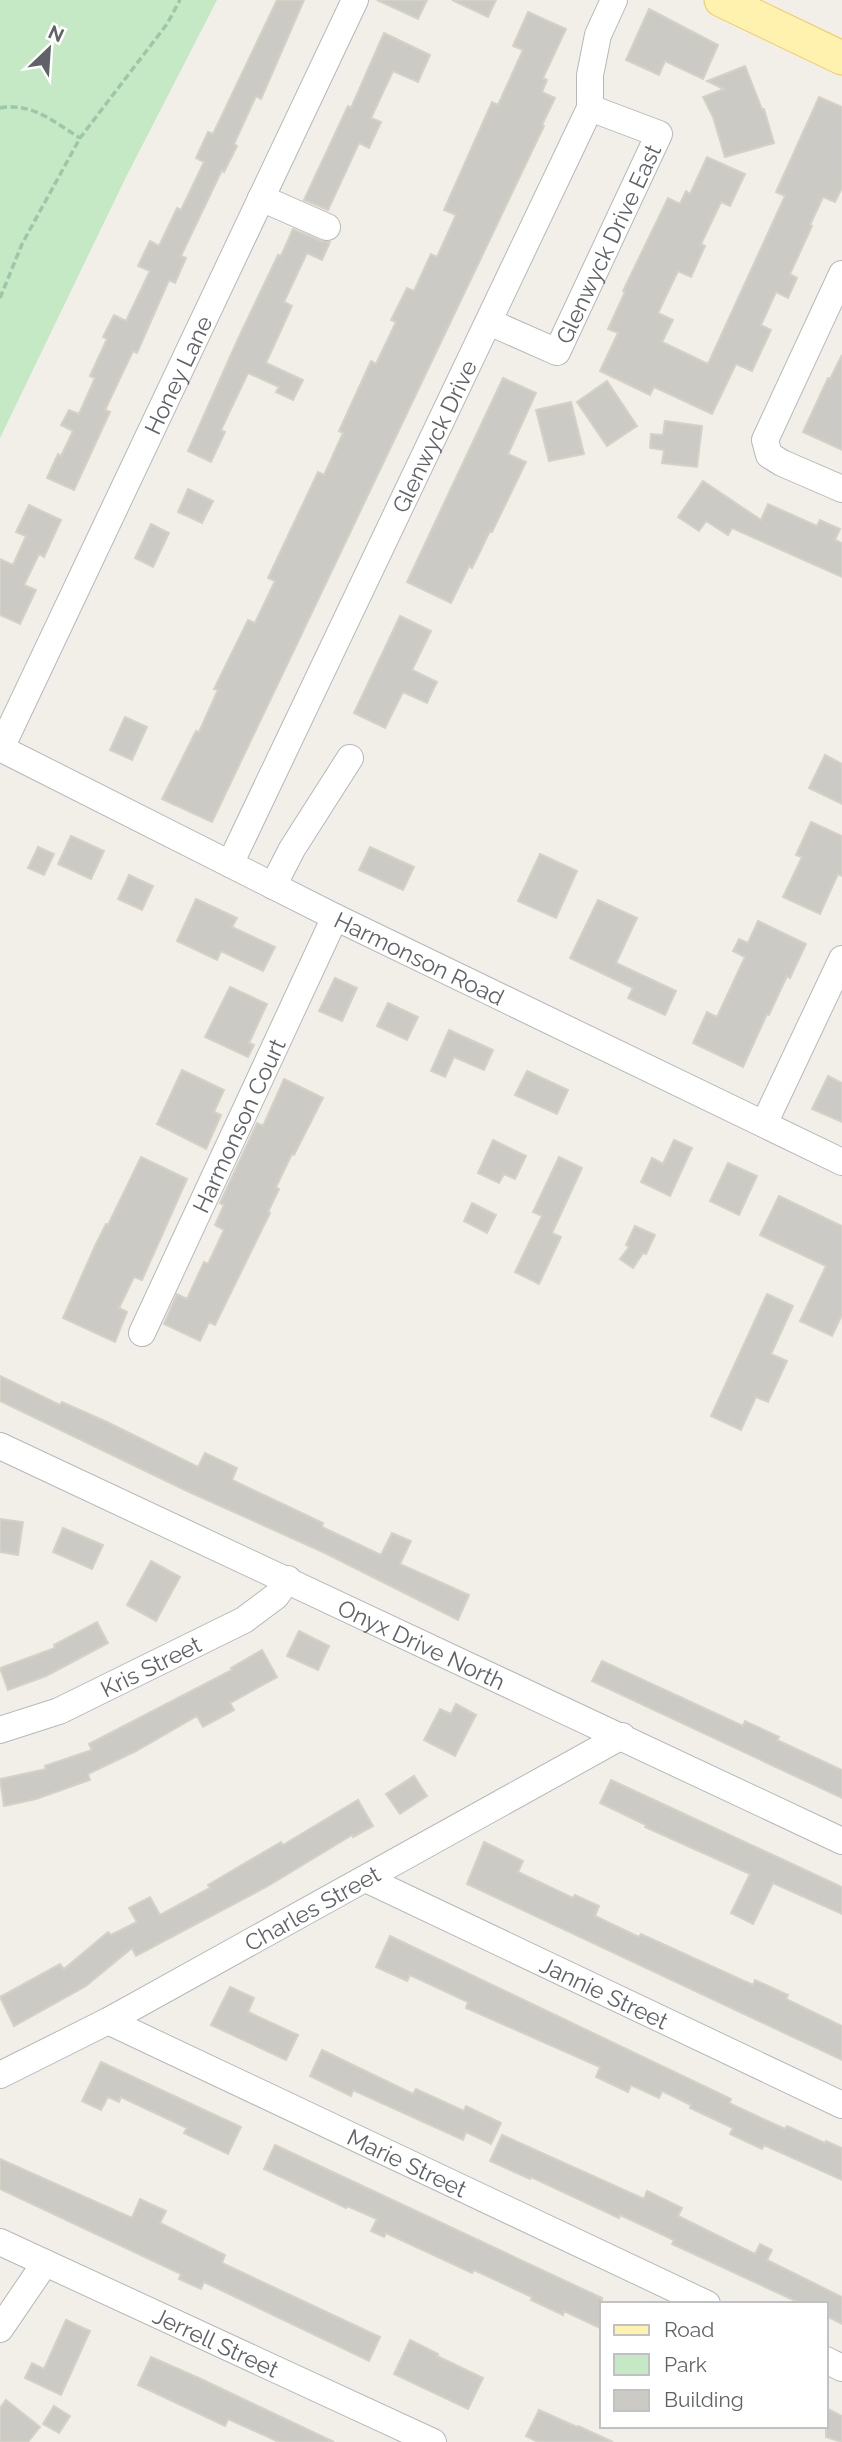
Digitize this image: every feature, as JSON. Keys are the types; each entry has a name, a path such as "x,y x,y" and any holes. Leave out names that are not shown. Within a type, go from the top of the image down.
{"main road":[{"path":"721,0 841,53"}],"street":[{"name":"Honey Lane","path":"0,748 355,0"},
{"name":"Glenwyck Drive","path":"230,864 590,108 590,75 598,35 614,0"},
{"name":"Glenwyck Drive East","path":"489,322 556,352 659,134 590,108"},
{"path":"261,198 327,227"},
{"path":"842,274 765,440 769,455 842,489"},
{"name":"Harmonson Road","path":"0,748 335,917 842,1162"},
{"path":"274,886 292,849 350,758"},
{"name":"Harmonson Court","path":"142,1333 335,917"},
{"path":"764,1124 842,959"},
{"name":"Onyx Drive North","path":"0,1446 842,1840"},
{"name":"Kris Street","path":"0,1730 60,1711 244,1620 276,1596 288,1579"},
{"name":"Charles Street","path":"0,2075 108,2021 622,1736"},
{"name":"Jannie Street","path":"366,1879 842,2105"},
{"name":"Marie Street","path":"108,2021 703,2302"},
{"name":"Jerrell Street","path":"0,2242 433,2442"},
{"path":"0,2329 45,2263"}],"path":[{"path":"0,298 22,244 80,138 167,24 180,0"},
{"path":"0,108 12,106 37,110 80,138"}],"green space":[{"path":"0,0 217,0 126,177 0,438"}],"building":[{"path":"277,0 304,0 261,99 256,96 234,144 237,146 224,172 222,170 181,256 186,258 175,283 169,280 137,353 133,351 105,410 110,412 74,490 47,478 73,431 61,425 69,410 79,414 95,378 90,376 107,339 103,337 114,315 126,321 150,271 138,266 150,241 159,246 177,208 181,210 204,162 196,158 208,132 213,134"},
{"path":"377,0 427,0 418,19"},
{"path":"452,0 496,0 488,17"},
{"path":"649,9 718,45 703,79 665,61 659,75 626,60"},
{"path":"528,12 566,29 543,78 547,80 542,92 555,98 212,822 162,799 196,731 199,732 218,690 214,689 248,620 255,623 275,581 268,578 318,472 324,475 343,433 339,431 371,361 376,364 396,322 391,320 407,288 414,291 431,254 437,257 456,215 444,210 492,102 498,105 523,50 513,46"},
{"path":"384,33 430,55 418,82 393,71 371,118 381,122 369,148 359,143 328,210 304,200 348,106 351,108"},
{"path":"745,66 764,109 774,143 725,157 713,117 703,97 724,89 707,81"},
{"path":"819,97 842,107 842,188 835,202 823,197 790,274 797,278 788,298 776,292 761,325 771,330 752,371 736,364 712,414 654,387 650,395 600,371 618,333 608,329 625,292 623,291 668,198 680,204 686,191 690,194 707,157 745,174 730,206 721,202 701,244 705,246 691,277 678,271 658,313 673,320 662,342 708,364 785,196 776,192"},
{"path":"293,229 330,242 322,260 307,253 284,302 292,306 266,363 303,380 293,400 276,392 279,387 248,373 221,430 225,432 211,462 188,451 238,339"},
{"path":"842,355 842,450 803,432"},
{"path":"503,378 536,393 508,454 526,462 492,532 490,531 472,568 469,566 451,603 407,582"},
{"path":"607,381 637,426 607,446 577,402"},
{"path":"571,402 584,454 549,461 536,410"},
{"path":"665,421 702,426 697,467 662,463 664,450 650,448 651,434 663,435"},
{"path":"703,481 761,520 768,504 817,526 820,520 840,529 835,540 842,543 842,577 732,528 728,535 706,521 699,531 678,517"},
{"path":"188,489 213,501 202,523 178,512"},
{"path":"29,505 61,520 44,557 39,554 24,585 36,590 20,624 0,615 0,559 13,565 26,536 16,532"},
{"path":"151,524 169,533 153,567 135,558"},
{"path":"400,616 431,631 412,670 437,682 427,703 403,692 385,728 354,713"},
{"path":"125,717 147,727 132,760 110,750"},
{"path":"825,755 842,764 842,804 809,788"},
{"path":"811,822 842,836 842,876 838,874 820,914 783,897 802,857 796,855"},
{"path":"71,836 104,851 91,879 58,864"},
{"path":"38,847 54,854 44,875 28,868"},
{"path":"370,847 414,867 403,890 359,870"},
{"path":"540,854 577,871 556,918 518,901"},
{"path":"129,875 153,886 142,910 118,899"},
{"path":"196,899 237,918 232,927 275,947 263,971 221,951 217,960 177,941"},
{"path":"598,900 637,918 616,963 676,991 665,1015 628,998 633,988 570,958"},
{"path":"758,921 806,944 790,978 787,976 769,1015 767,1014 743,1067 693,1043 707,1012 717,1017 745,957 733,951 739,939 748,943"},
{"path":"335,978 357,988 342,1021 319,1011"},
{"path":"230,987 267,1004 249,1043 254,1045 248,1057 205,1037"},
{"path":"388,1003 418,1017 407,1040 377,1026"},
{"path":"449,1030 493,1050 484,1070 454,1057 445,1077 431,1071"},
{"path":"182,1070 224,1090 214,1112 221,1115 206,1149 157,1124"},
{"path":"527,1071 568,1090 557,1114 515,1095"},
{"path":"828,1076 842,1083 842,1122 812,1109"},
{"path":"284,1079 323,1098 276,1187 279,1189 268,1212 270,1213 215,1325 209,1322 200,1341 164,1324 177,1294 187,1299 204,1262 208,1264 224,1230 215,1225 224,1205 220,1203 257,1123 263,1126"},
{"path":"493,1140 526,1156 515,1179 504,1174 499,1183 478,1173"},
{"path":"674,1140 692,1148 670,1196 641,1182 652,1158 663,1164"},
{"path":"141,1157 187,1179 142,1280 134,1277 119,1308 127,1312 115,1342 63,1318 95,1246"},
{"path":"559,1157 582,1168 552,1233 561,1237 539,1284 515,1272 542,1216 533,1212"},
{"path":"728,1163 757,1176 739,1215 710,1201"},
{"path":"779,1196 842,1226 842,1315 832,1336 800,1321 826,1266 760,1235"},
{"path":"472,1203 496,1215 487,1233 464,1221"},
{"path":"635,1226 655,1235 646,1254 643,1253 633,1268 620,1259 629,1247 626,1245"},
{"path":"767,1294 793,1306 771,1354 787,1361 768,1402 756,1397 741,1430 711,1416"},
{"path":"0,1376 60,1405 62,1402 107,1422 198,1467 205,1453 237,1468 232,1480 323,1523 322,1527 381,1555 392,1533 411,1541 400,1564 469,1595 458,1620 325,1553 187,1491 0,1401"},
{"path":"0,1519 23,1522 18,1555 0,1552"},
{"path":"63,1528 103,1545 92,1569 53,1552"},
{"path":"151,1561 180,1577 156,1621 127,1605"},
{"path":"97,1622 108,1643 46,1676 8,1690 0,1668 55,1648 54,1645"},
{"path":"299,1631 329,1646 318,1670 287,1656"},
{"path":"262,1650 277,1677 230,1703 234,1710 203,1727 197,1716 136,1751 88,1774 90,1780 36,1799 4,1806 0,1779 46,1769 45,1766 92,1750 89,1744 232,1670 231,1668"},
{"path":"602,1661 743,1726 745,1721 779,1737 777,1740 842,1770 842,1798 592,1681"},
{"path":"456,1704 476,1715 455,1756 424,1740 440,1709 451,1714"},
{"path":"414,1776 427,1796 400,1814 386,1794"},
{"path":"611,1780 842,1887 842,1914 773,1883 753,1924 731,1913 750,1874 645,1827 646,1825 600,1803"},
{"path":"358,1800 373,1826 353,1837 352,1835 268,1886 136,1956 132,1948 86,1986 14,2026 0,1997 60,1964 64,1969 108,1932 111,1935 137,1922 129,1908 150,1897 160,1915 210,1888 208,1885 281,1842 283,1845"},
{"path":"484,1842 523,1861 518,1872 573,1898 575,1895 599,1906 595,1916 753,1985 755,1980 788,1995 786,1999 842,2026 842,2060 467,1884"},
{"path":"390,1936 731,2099 729,2103 785,2129 787,2126 842,2148 842,2180 764,2145 762,2149 730,2134 733,2128 690,2108 691,2105 662,2091 659,2098 631,2085 628,2092 596,2077 600,2067 466,2008 468,2002 410,1975 407,1981 376,1967"},
{"path":"230,1987 254,1998 248,2012 298,2035 286,2060 211,2025"},
{"path":"322,2050 413,2094 416,2089 464,2111 466,2106 501,2123 491,2144 466,2132 463,2140 353,2090 351,2096 310,2076"},
{"path":"101,2062 241,2127 228,2154 184,2133 187,2128 121,2097 119,2102 108,2097 101,2110 82,2101"},
{"path":"502,2135 644,2199 647,2191 682,2208 678,2216 755,2254 760,2244 772,2250 767,2260 842,2297 842,2324 828,2317 828,2302 798,2302 672,2244 674,2240 620,2215 619,2218 490,2161"},
{"path":"275,2145 602,2298 600,2328 564,2311 563,2315 474,2270 472,2273 386,2233 384,2237 371,2231 377,2219 347,2206 346,2208 264,2169"},
{"path":"0,2159 132,2218 140,2199 166,2211 160,2223 225,2255 222,2263 380,2337 369,2361 204,2282 201,2289 179,2279 181,2274 0,2189"},
{"path":"66,2320 90,2331 61,2395 25,2378 32,2363 44,2369"},
{"path":"410,2340 483,2378 468,2409 394,2374"},
{"path":"151,2357 334,2442 279,2442 228,2419 225,2426 138,2385"},
{"path":"6,2400 40,2427 28,2442 0,2442 0,2408"},
{"path":"54,2406 70,2416 59,2433 43,2424"},
{"path":"828,2409 842,2416 842,2442 826,2437"},
{"path":"539,2410 613,2442 538,2442 526,2436"}]}
